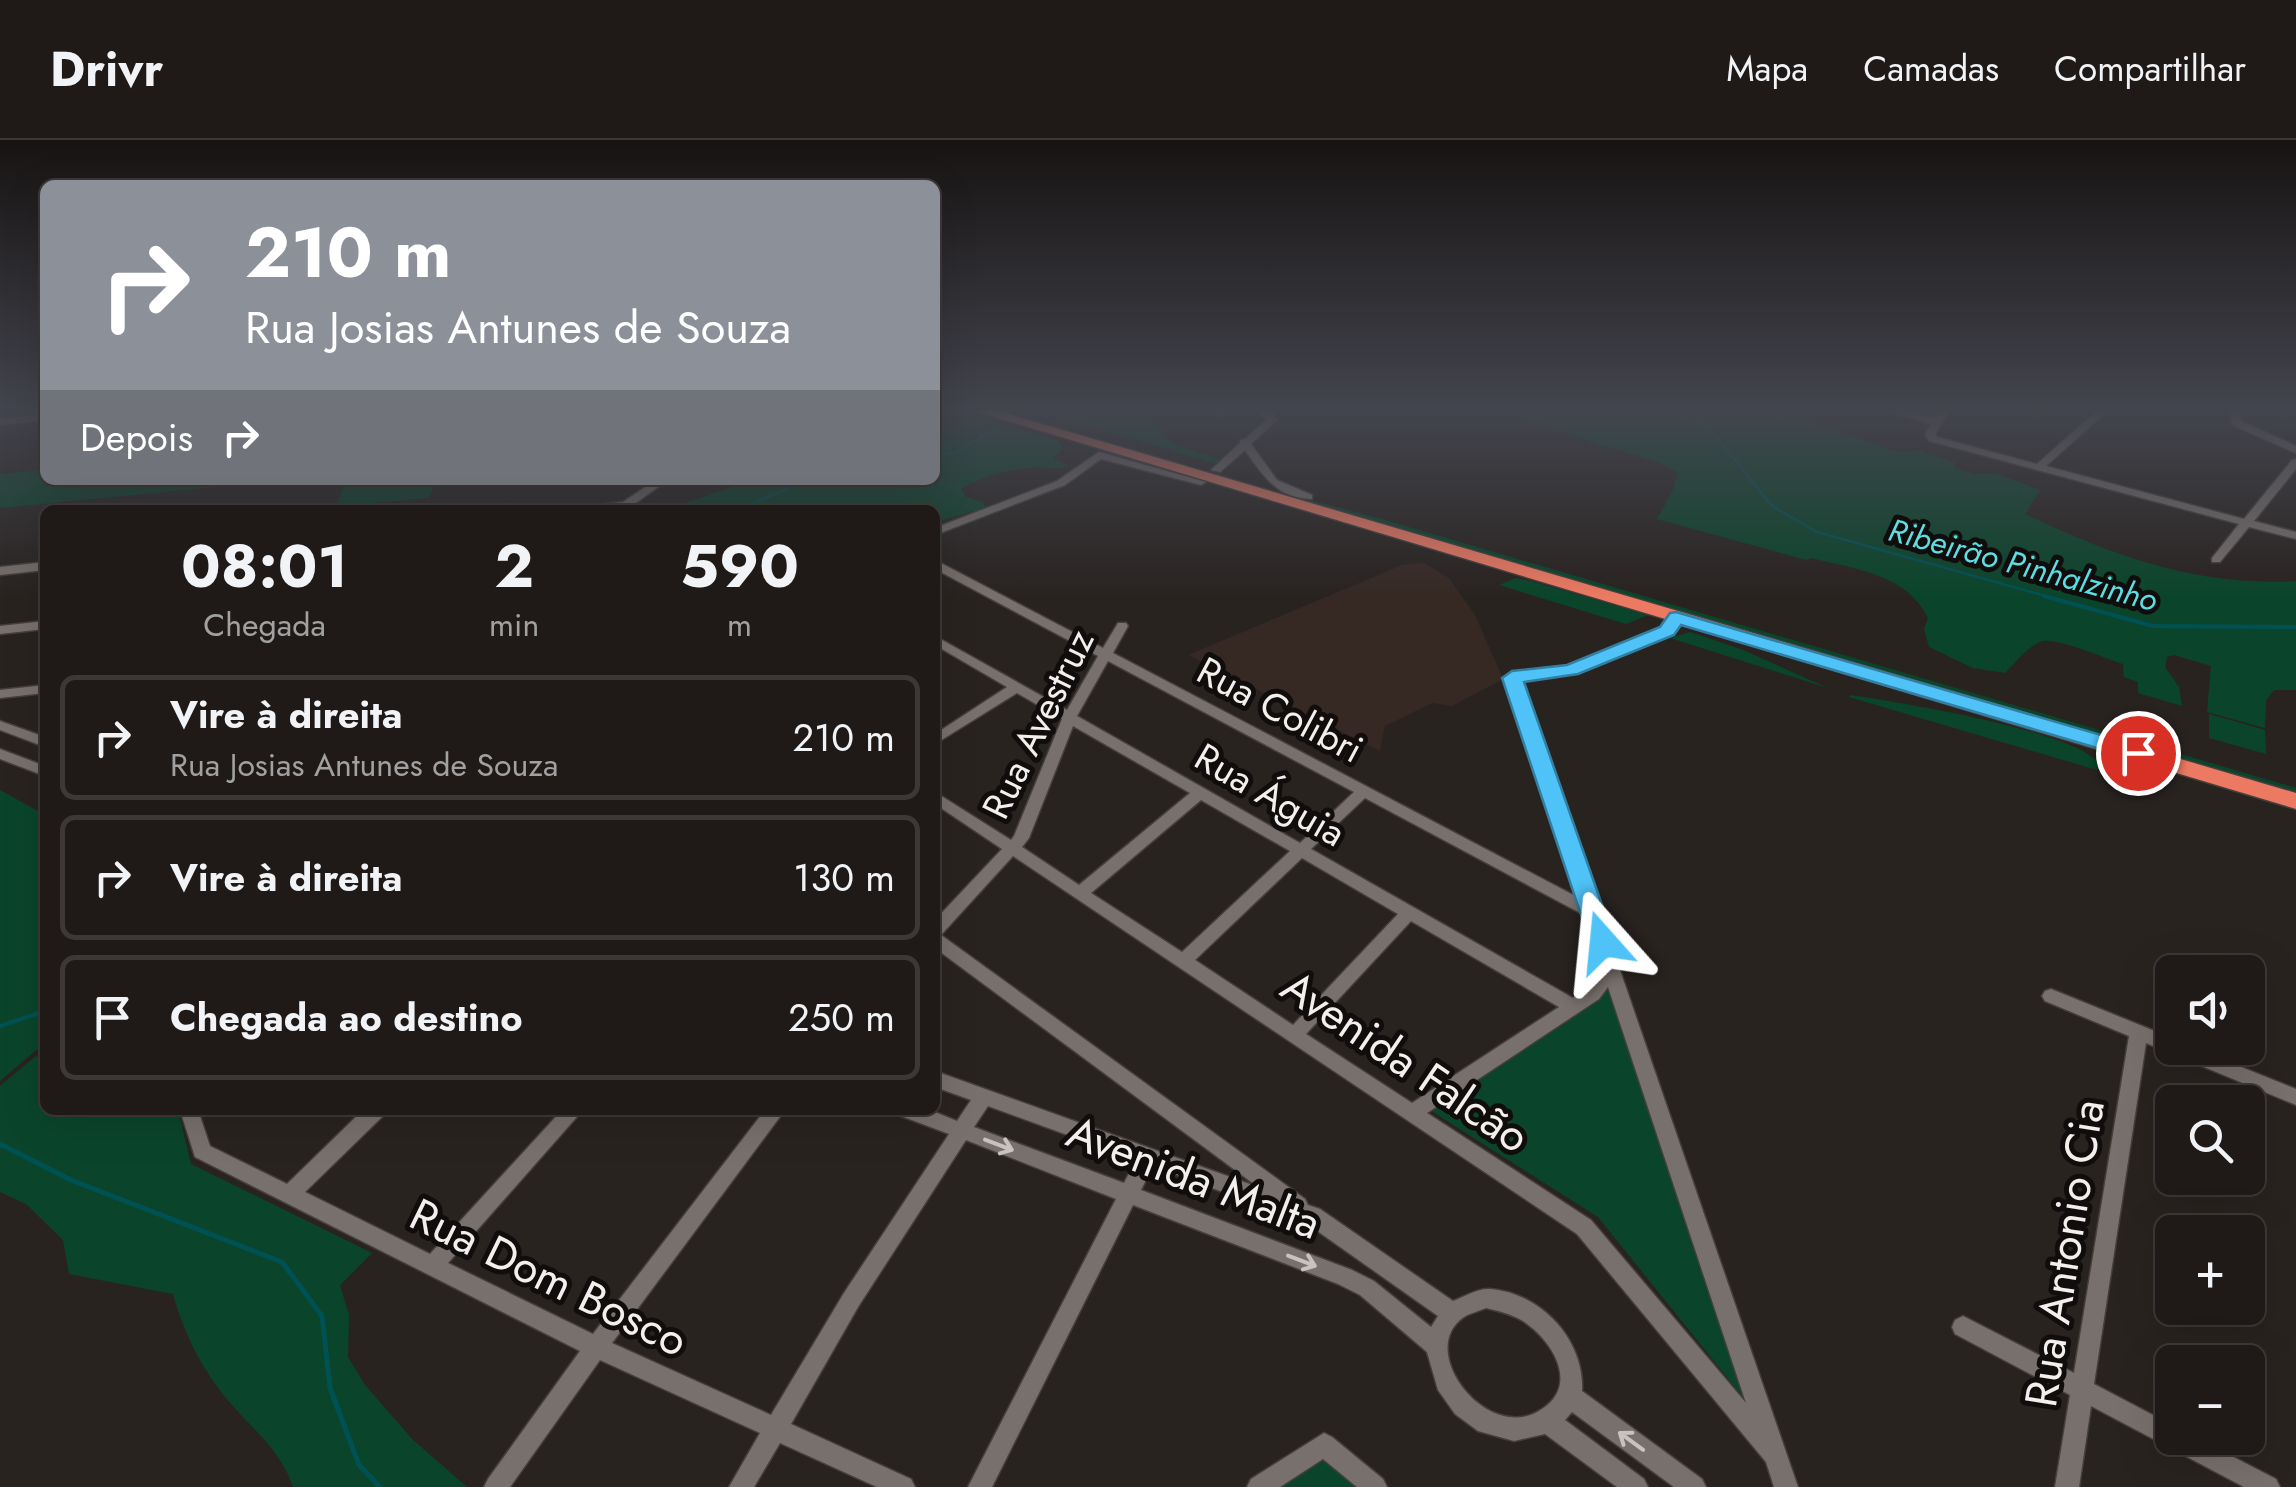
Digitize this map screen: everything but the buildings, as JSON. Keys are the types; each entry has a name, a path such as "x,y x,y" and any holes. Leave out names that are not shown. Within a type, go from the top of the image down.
{"highway":[{"path":"1184,471 1308,497 2296,786"},
{"path":"1193,471 2296,800"}],"street":[{"path":"940,530 1061,484 1073,471"},
{"path":"1208,476 1213,471"},
{"path":"1265,471 1273,482 1308,497"},
{"path":"2049,471 2296,536"},
{"path":"2216,560 2288,471"},
{"path":"626,505 656,485"},
{"path":"0,571 40,567"},
{"name":"Rua Colibri","path":"940,567 1594,913"},
{"path":"1676,618 1667,631 1571,670 1512,678 1786,1487"},
{"path":"0,630 40,626"},
{"name":"Rua Avestruz","path":"1013,851 1070,717 1122,626"},
{"name":"Rua Águia","path":"940,643 1573,1007"},
{"path":"940,737 1016,687"},
{"path":"0,694 40,690"},
{"path":"0,725 40,740"},
{"path":"0,754 40,770"},
{"path":"1182,962 1364,791"},
{"path":"1079,894 1200,792"},
{"name":"Avenida Falcão","path":"940,800 1584,1227 1776,1456"},
{"path":"940,926 1013,851"},
{"path":"1294,1035 1409,913"},
{"path":"940,943 1314,1216"},
{"path":"1410,1114 1593,994 1612,971"},
{"path":"2051,996 2155,1039"},
{"name":"Rua Antonio Cia","path":"2067,1487 2139,1032"},
{"path":"2218,1065 2296,1097"},
{"name":"Avenida Malta","path":"940,1081 1314,1216 1452,1313"},
{"path":"741,1487 851,1300 982,1098"},
{"name":"Rua Dom Bosco","path":"191,1115 202,1152 596,1347 904,1487"},
{"path":"291,1194 371,1115"},
{"path":"431,1268 569,1115"},
{"path":"496,1487 596,1347 772,1115"},
{"name":"Avenida Malta","path":"921,1115 1345,1277 1367,1288 1437,1346"},
{"path":"980,1487 1147,1158"},
{"path":"1486,1298 1514,1303 1540,1318 1566,1354 1570,1368 1568,1395 1548,1421 1508,1428 1480,1419 1447,1386 1437,1346 1439,1333 1452,1313 1486,1298"},
{"path":"1963,1327 2155,1428"},
{"path":"1568,1395 1694,1487"},
{"path":"1548,1421 1636,1487"},
{"path":"1259,1487 1324,1445 1376,1487"},
{"path":"2207,1455 2268,1487"}],"shaded area":[{"path":"1424,563 1449,578 1475,615 1503,679 1452,706 1432,703 1385,726 1380,751 1188,655 1402,565"}],"green space":[{"path":"40,471 40,485 237,485 0,508 0,474"},
{"path":"940,471 1009,471 961,489 966,497 983,502 985,508 940,521 940,505 678,505 740,485 940,485"},
{"path":"1674,471 1997,474 2040,490 2025,514 2123,555 2190,574 2260,582 2296,581 2296,690 2274,690 2266,700 2265,728 2207,712 2211,666 2174,655 2167,657 2165,667 2179,687 2182,706 2138,693 2138,682 2124,677 2123,664 2060,643 2038,643 2005,673 1973,668 1929,647 1924,629 1928,618 1919,603 1893,583 1862,570 1806,560 1657,519 1678,473"},
{"path":"1225,478 1375,517 2296,788 2296,795"},
{"path":"345,485 434,485 429,498 336,505"},
{"path":"1515,578 1648,615 1626,624 1499,585"},
{"path":"1690,632 1743,650 1828,688 1670,638"},
{"path":"1851,695 2024,730 2059,741 2100,765 2097,770"},
{"path":"2209,714 2265,730 2266,754 2209,738"},
{"path":"0,790 40,812 40,1050 0,1081"},
{"path":"1612,984 1751,1407 1598,1217 1433,1112 1432,1107 1600,997"},
{"path":"36,1056 40,1058 40,1115 179,1115 191,1164 372,1253 340,1285 349,1315 348,1357 365,1385 412,1439 467,1487 293,1487 275,1453 204,1366 189,1339 173,1294 69,1274 63,1240 26,1204 0,1192 0,1086"},
{"path":"1322,1454 1361,1487 1272,1487"}],"waterway":[{"name":"Ribeirão Pinhalzinho","path":"1744,471 1772,506 1817,532 2053,598"},
{"path":"749,505 796,485"},
{"name":"Ribeirão Pinhalzinho","path":"2044,596 2153,626 2296,627"},
{"path":"0,1026 40,1013"},
{"path":"0,1144 71,1180 282,1262 322,1316 330,1388 359,1465 380,1487"}],"route":[{"path":"1603,942 1512,678 1571,670 1667,631 1676,618 2138,753"}]}
